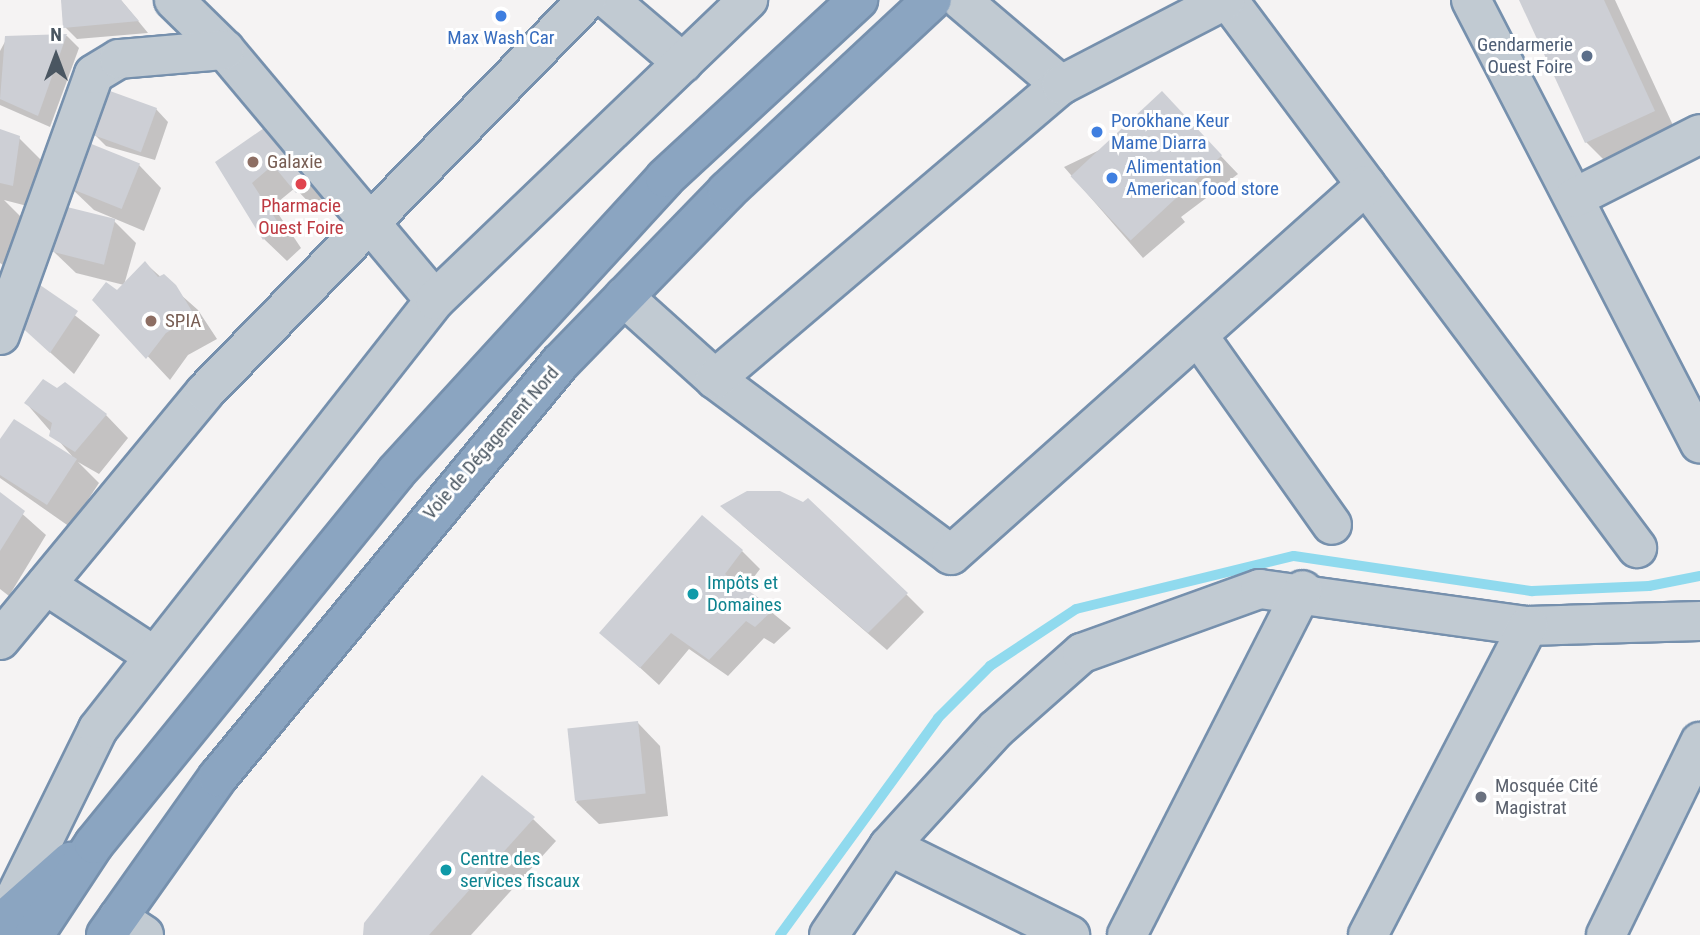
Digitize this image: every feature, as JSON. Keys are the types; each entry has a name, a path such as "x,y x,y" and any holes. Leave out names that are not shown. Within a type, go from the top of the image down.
{"highway":[{"path":"14,924 94,844 396,472 533,316 675,169 858,0"},
{"name":"Voie de Dégagement Nord","path":"123,929 218,777 449,490 624,297 932,0"}],"street":[{"path":"174,0 225,50 366,224 435,300"},
{"path":"0,640 205,392 587,0"},
{"path":"610,0 682,62"},
{"path":"14,924 66,785 153,656 435,300 748,0"},
{"path":"961,0 1061,85"},
{"path":"715,379 1061,85 1226,0 1637,548"},
{"path":"1471,0 1700,443"},
{"path":"0,335 94,74 119,59 225,50"},
{"path":"1574,198 1700,134"},
{"path":"624,297 715,379 951,555 1199,337 1366,185"},
{"path":"1199,337 1332,525"},
{"path":"46,585 153,656"},
{"path":"829,935 889,846 996,729 1082,653 1260,589 1303,590 1528,626 1700,621"},
{"path":"1127,935 1303,590"},
{"path":"1368,935 1528,626"},
{"path":"1606,935 1700,742"},
{"path":"889,846 1070,935"}],"building":[{"path":"61,0 121,0 139,21 63,28"},
{"name":"Gendarmerie Ouest Foire","path":"1519,0 1604,0 1655,111 1585,143"},
{"path":"67,34 38,116 0,99 5,36"},
{"path":"110,91 157,108 141,152 94,135"},
{"path":"1162,91 1222,155 1131,241 1071,176"},
{"path":"267,126 312,181 296,193 273,165 252,183 279,224 263,240 215,162"},
{"path":"0,129 20,136 13,186 0,183"},
{"path":"89,143 140,164 122,209 71,188"},
{"path":"63,206 115,219 104,265 52,252"},
{"path":"145,261 158,277 164,274 176,285 195,316 166,333 146,359 92,300 106,282 117,290"},
{"path":"40,285 78,311 50,353 17,323"},
{"path":"43,379 57,388 65,382 107,414 75,452 49,436 52,423 24,403"},
{"path":"14,419 77,459 47,505 0,475 0,439"},
{"name":"Impôts et Domaines","path":"747,491 780,491 803,502 808,498 908,593 868,633 720,506"},
{"path":"0,492 25,511 0,551"},
{"name":"Impôts et Domaines","path":"702,515 743,550 725,574 774,609 755,627 746,621 709,660 671,633 640,668 599,633"},
{"path":"638,721 646,794 575,801 567,728"},
{"name":"Centre des services fiscaux","path":"482,775 535,817 429,935 363,935 364,923"}],"waterway":[{"path":"780,935 938,718 990,666 1076,609 1294,556 1532,591 1649,586 1700,576"}],"place":[{"name":"Max Wash Car","path":"501,16"},
{"name":"Gendarmerie Ouest Foire","path":"1587,56"},
{"name":"Porokhane Keur Mame Diarra","path":"1097,132"},
{"name":"Galaxie","path":"253,162"},
{"name":"Alimentation American food store","path":"1112,178"},
{"name":"Pharmacie Ouest Foire","path":"301,184"},
{"name":"SPIA","path":"151,321"},
{"name":"Impôts et Domaines","path":"693,594"},
{"name":"Mosquée Cité Magistrat","path":"1481,797"},
{"name":"Centre des services fiscaux","path":"446,870"}]}
